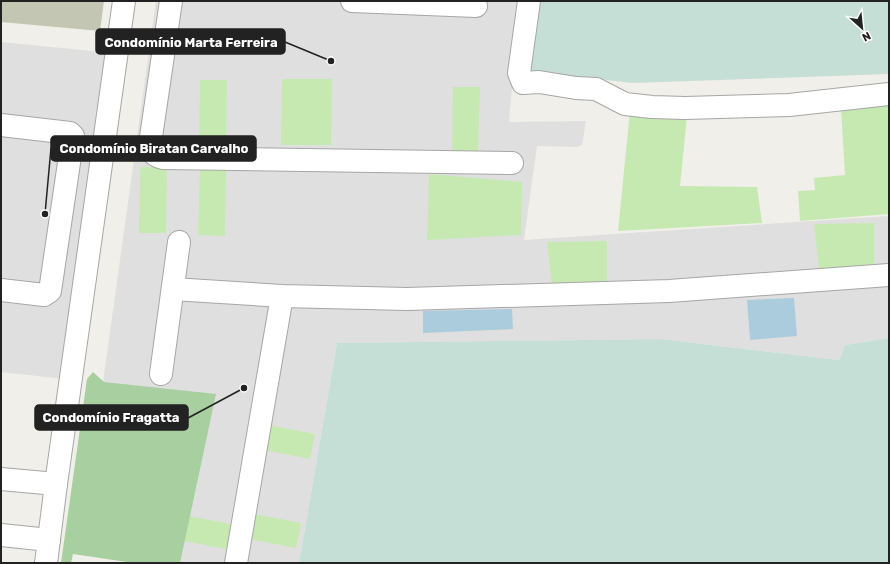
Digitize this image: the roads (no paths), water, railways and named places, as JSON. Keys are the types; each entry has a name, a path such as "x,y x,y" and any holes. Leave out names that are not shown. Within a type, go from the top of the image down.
{"street":[{"path":"46,563 124,1"},
{"path":"171,1 150,146 156,156 163,158 512,163"},
{"path":"352,1 476,6"},
{"path":"528,1 519,73 523,83 539,82 576,88 596,89 625,104 685,108 789,105 889,94"},
{"path":"1,125 70,133 73,138 51,288 49,292 44,295 1,290"},
{"path":"62,213 94,214"},
{"path":"161,374 179,242"},
{"path":"173,289 282,296 407,299 662,291 889,275"},
{"path":"236,563 282,296"},
{"path":"1,479 56,484"},
{"path":"1,535 49,540"}],"place":[{"name":"Condomínio Marta Ferreira","path":"331,61"},
{"name":"Condomínio Biratan Carvalho","path":"45,214"},
{"name":"Condomínio Fragatta","path":"244,388"}]}
